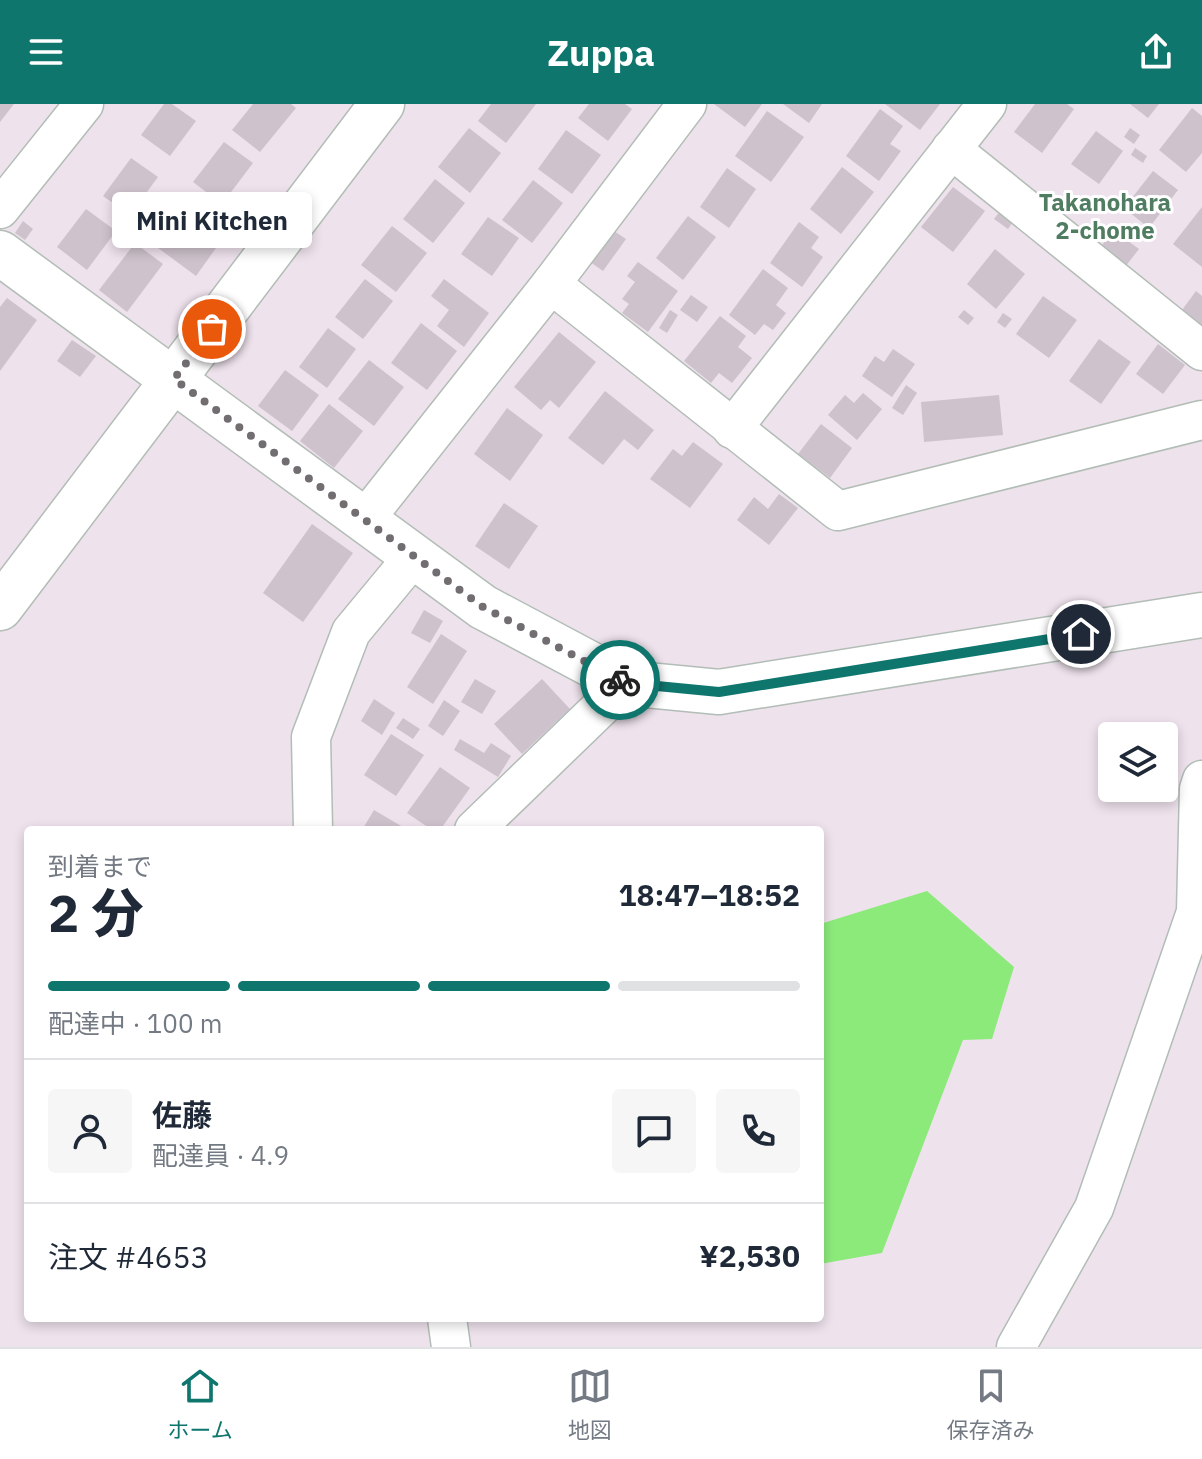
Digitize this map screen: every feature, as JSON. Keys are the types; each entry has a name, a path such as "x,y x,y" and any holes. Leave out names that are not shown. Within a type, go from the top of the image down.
{"street":[{"path":"0,209 84,104"},
{"path":"0,608 382,104"},
{"path":"365,519 551,284 687,104"},
{"path":"732,429 987,104"},
{"path":"951,149 1202,351"},
{"path":"0,253 483,607 626,683 719,692 1202,615"},
{"path":"551,284 838,511 1202,420"},
{"path":"313,826 311,737 351,632 414,556"},
{"path":"478,826 626,683"},
{"path":"1016,1347 1094,1208 1196,912 1199,789 1202,780"},
{"path":"448,1322 451,1347"}],"shaded area":[{"path":"927,891 1014,967 992,1039 963,1040 882,1253 824,1263 824,923"}],"building":[{"path":"0,104 14,104 0,122"},
{"path":"164,104 172,104 196,121 170,156 141,135"},
{"path":"253,104 291,104 296,108 260,152 232,130"},
{"path":"491,104 536,104 506,143 478,121"},
{"path":"589,104 625,104 632,109 608,141 578,118"},
{"path":"714,104 762,104 745,127"},
{"path":"783,104 822,104 809,123"},
{"path":"885,104 940,104 920,130"},
{"path":"1035,104 1067,104 1074,109 1042,153 1014,132"},
{"path":"1130,104 1159,104 1148,118"},
{"path":"1192,108 1202,116 1202,153 1186,172 1159,150"},
{"path":"880,109 903,126 890,144 901,151 879,181 846,156"},
{"path":"767,111 804,137 771,182 735,156"},
{"path":"469,128 501,153 470,193 438,167"},
{"path":"1130,128 1140,135 1134,144 1124,137"},
{"path":"566,130 601,155 572,194 538,169"},
{"path":"1096,131 1123,151 1099,184 1071,164"},
{"path":"224,142 253,163 222,204 193,182"},
{"path":"1135,148 1147,156 1143,163 1131,155"},
{"path":"131,158 158,177 130,215 103,196"},
{"path":"842,167 874,192 841,234 810,209"},
{"path":"727,168 756,189 729,228 700,207"},
{"path":"1153,171 1178,190 1149,228 1124,208"},
{"path":"435,179 465,203 433,243 403,219"},
{"path":"533,180 563,203 532,243 502,220"},
{"path":"953,187 985,211 953,252 921,227"},
{"path":"176,196 200,214 189,229 216,248 196,276 146,239"},
{"path":"1202,207 1202,267 1173,244"},
{"path":"86,209 116,231 87,270 57,247"},
{"path":"1001,210 1014,220 1008,229 994,219"},
{"path":"688,216 716,237 683,280 656,258"},
{"path":"488,217 519,238 492,276 461,254"},
{"path":"23,221 33,229 25,240 15,233"},
{"path":"799,222 819,237 811,248 823,257 802,287 770,263"},
{"path":"392,226 427,253 396,292 361,265"},
{"path":"608,227 626,239 603,271 586,259"},
{"path":"1113,230 1139,249 1125,267 1100,248"},
{"path":"135,243 163,264 127,312 99,290"},
{"path":"995,249 1025,274 996,309 967,284"},
{"path":"638,262 678,291 648,332 622,313 629,304 622,299 635,282 627,276"},
{"path":"763,269 788,288 776,305 786,313 773,330 764,324 755,335 729,315"},
{"path":"365,279 393,301 363,339 335,317"},
{"path":"444,279 489,313 464,347 437,326 449,310 431,296"},
{"path":"1196,291 1202,296 1202,325 1182,310"},
{"path":"691,295 708,307 697,322 680,310"},
{"path":"1043,296 1077,320 1049,358 1016,334"},
{"path":"7,298 37,320 0,371 0,307"},
{"path":"670,310 678,315 667,333 659,328"},
{"path":"964,310 974,318 968,325 958,317"},
{"path":"1003,313 1012,319 1005,328 997,322"},
{"path":"720,316 746,336 738,347 752,358 732,383 719,373 711,383 684,361"},
{"path":"421,323 457,351 427,390 391,363"},
{"path":"328,328 356,349 327,388 299,367"},
{"path":"559,332 596,362 559,408 550,400 541,410 514,387"},
{"path":"1099,339 1131,362 1101,404 1069,381"},
{"path":"72,340 96,356 80,377 57,361"},
{"path":"1158,344 1185,365 1163,394 1136,374"},
{"path":"893,349 915,364 892,397 862,376 875,356 884,362"},
{"path":"369,360 404,387 374,426 338,399"},
{"path":"285,370 319,395 292,431 258,406"},
{"path":"906,385 917,393 903,415 892,408"},
{"path":"605,391 654,430 638,450 624,439 603,465 568,438"},
{"path":"863,393 882,409 857,440 828,415 845,395 854,403"},
{"path":"999,395 1003,435 924,442 921,402"},
{"path":"329,404 363,431 334,468 300,441"},
{"path":"507,408 543,435 510,481 474,454"},
{"path":"821,424 852,448 830,478 798,454"},
{"path":"693,442 723,464 690,508 650,479 673,449 682,456"},
{"path":"779,494 798,508 769,545 737,520 754,497 768,509"},
{"path":"504,503 538,526 509,569 475,546"},
{"path":"312,524 353,553 303,622 263,593"},
{"path":"424,610 443,621 430,643 411,633"},
{"path":"441,634 467,651 433,704 407,687"},
{"path":"475,679 496,691 482,714 461,702"},
{"path":"542,679 570,709 522,754 494,724"},
{"path":"374,699 395,713 382,735 361,721"},
{"path":"444,700 460,711 443,736 428,726"},
{"path":"403,718 420,729 413,739 396,728"},
{"path":"391,734 424,755 396,796 364,775"},
{"path":"460,739 484,753 491,743 511,756 498,777 454,750"},
{"path":"440,767 470,788 443,826 426,826 407,813"},
{"path":"374,810 401,826 364,826"}],"way so far":[{"path":"212,329 174,379 483,607 620,680"}],"place":[{"name":"Mini Kitchen","path":"212,329"}],"district":[{"name":"Takanohara 2-chome","path":"1105,217"}],"route":[{"path":"620,680 719,692 1081,634"}]}
